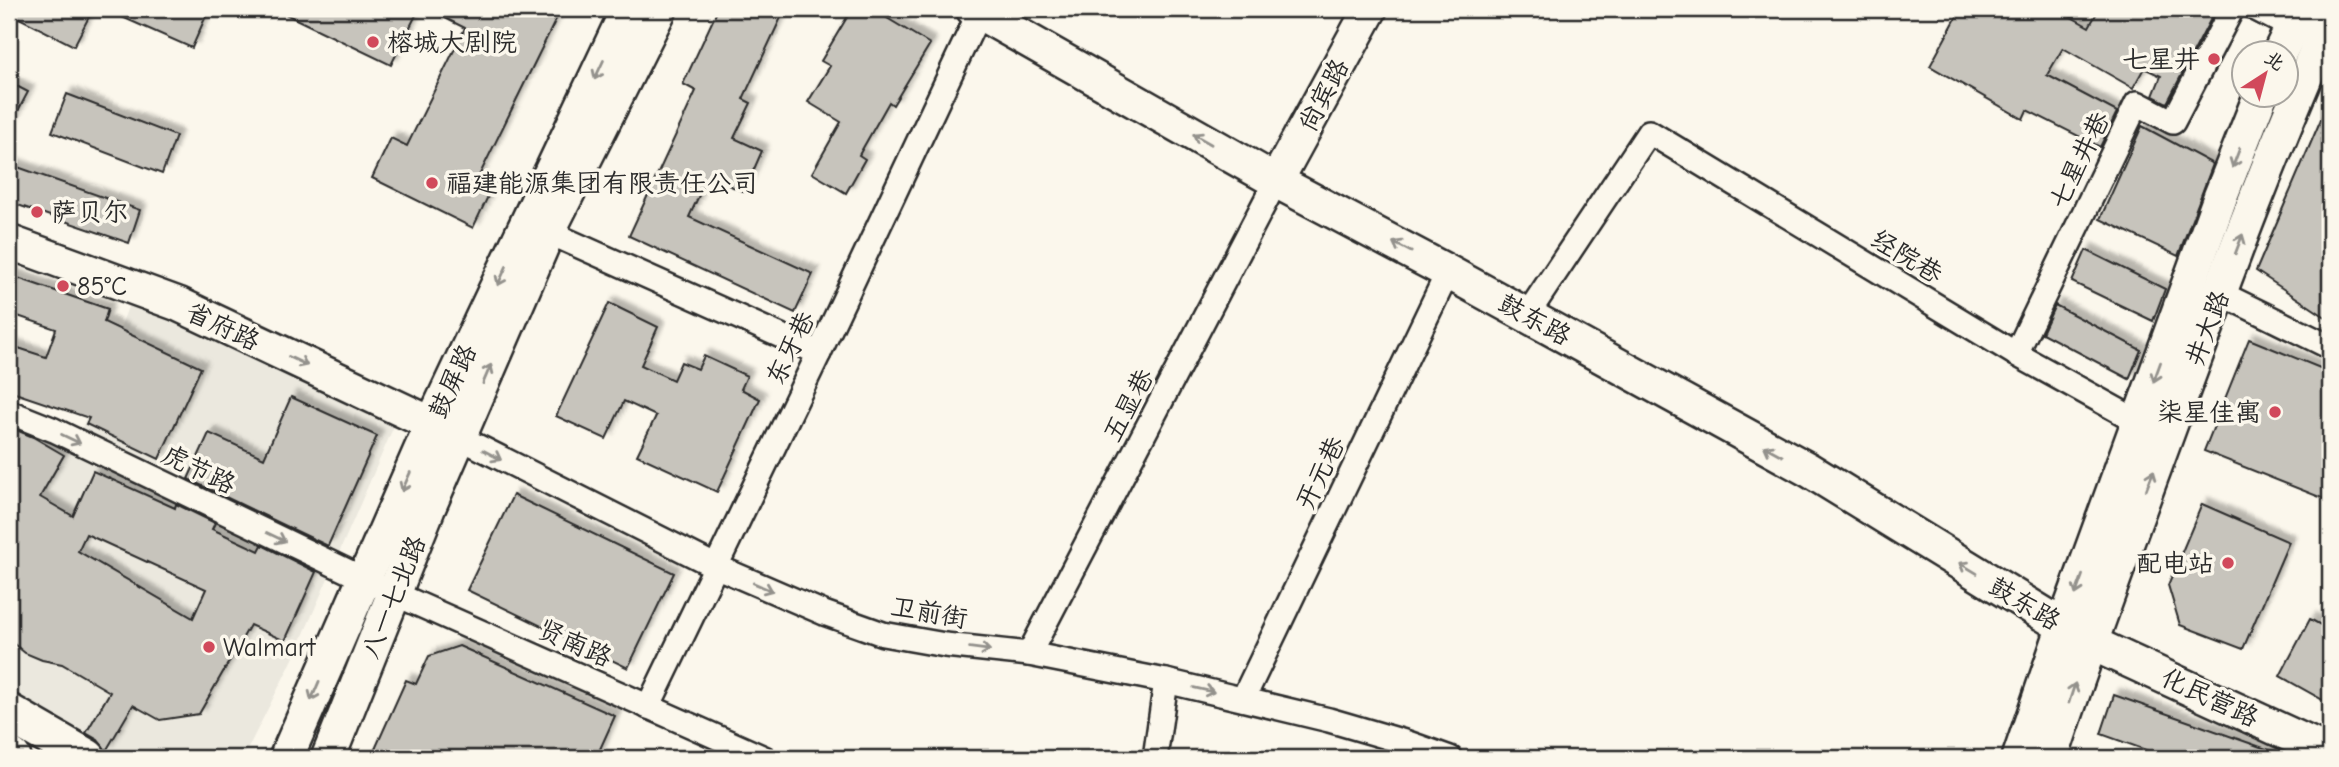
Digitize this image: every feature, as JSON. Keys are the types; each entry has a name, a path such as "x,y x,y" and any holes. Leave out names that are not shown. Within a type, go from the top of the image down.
{"main road":[{"path":"9,713 87,758"}],"street":[{"name":"鼓屏路","path":"286,758 379,585 628,9"},
{"name":"鼓屏路","path":"445,430 660,9"},
{"name":"尚宾路","path":"1276,181 1370,9"},
{"name":"七星井巷","path":"2016,354 2137,103 2173,122 2232,9"},
{"path":"2256,9 2291,29"},
{"name":"鼓东路","path":"976,11 1276,181 1809,470 2076,634"},
{"name":"东牙巷","path":"648,707 820,353 976,11"},
{"name":"井大路","path":"2051,758 2076,634 2220,293 2300,88 2330,20"},
{"path":"2019,758 2076,634 2139,422 2255,108"},
{"name":"经院巷","path":"1527,315 1648,132 2016,354 2139,422"},
{"name":"五显巷","path":"1029,654 1276,181"},
{"path":"548,232 820,353"},
{"name":"省府路","path":"9,242 178,304 445,430"},
{"name":"开元巷","path":"1243,699 1448,272"},
{"path":"2220,293 2330,347"},
{"name":"虎节路","path":"9,412 54,430 379,585"},
{"name":"卫前街","path":"445,430 715,566 824,613 883,634 945,645 1029,654 1166,681 1352,726 1450,758"},
{"name":"贤南路","path":"379,585 764,758"},
{"name":"八一七北路","path":"328,758 379,585"},
{"name":"化民营路","path":"2076,634 2330,753"},
{"path":"1155,758 1166,681"}],"shaded area":[{"path":"133,294 397,419 293,659 243,758 105,758 9,700 9,416 79,436"}],"building":[{"path":"9,9 93,9 74,46 9,13"},
{"path":"104,9 209,9 192,48"},
{"name":"榕城大剧院","path":"275,9 419,9 391,65"},
{"path":"427,9 561,9 477,180 492,188 473,228 372,178 391,138 407,146 465,28"},
{"path":"718,9 785,9 743,99 751,103 734,138 762,151 744,192 708,176 689,217 813,274 795,313 629,236 696,91 683,84"},
{"path":"852,9 872,9 930,44 893,105 889,102 859,155 865,159 846,193 812,173 841,122 808,102 830,66 821,61"},
{"path":"1961,9 2057,9 2089,27 2099,9 2216,9 2167,103 2153,96 2161,76 2144,68 2133,88 2063,48 2047,75 2117,112 2100,147 2027,110 2023,119 1930,66"},
{"path":"9,82 28,92 9,128"},
{"path":"67,94 176,136 162,174 52,132"},
{"path":"2330,98 2330,320 2256,271"},
{"path":"2142,126 2213,164 2178,256 2100,219"},
{"path":"9,164 140,210 129,243 9,202"},
{"path":"2086,250 2165,289 2153,321 2072,282"},
{"path":"9,275 108,309 104,322 201,368 159,459 86,424 89,418 9,391 9,345 46,357 56,329 9,313"},
{"path":"609,303 658,327 641,365 673,380 681,362 698,369 704,356 747,376 741,389 760,399 717,492 637,455 656,416 624,401 606,439 556,416"},
{"path":"2055,305 2141,350 2129,379 2042,333"},
{"name":"柒星佳寓","path":"2249,339 2330,372 2330,491 2327,500 2204,451"},
{"path":"291,397 377,436 328,546 188,479 209,433 264,458"},
{"path":"9,427 64,455 40,497 73,516 93,471 175,508 176,504 215,523 212,529 259,551 262,545 316,572 285,641 250,625 199,714 160,720 133,705 106,751 98,740 86,733 110,692 62,664 25,653 9,640","holes":["86,534 206,589 193,618 78,551"]},
{"path":"513,495 674,573 628,668 467,590"},
{"name":"配电站","path":"2202,504 2289,542 2243,649 2180,625 2168,585"},
{"path":"2310,619 2330,630 2330,704 2280,676"},
{"path":"459,646 615,716 596,758 371,758 406,680 416,684 429,656"},
{"path":"2114,695 2286,758 2168,758 2101,734"}],"place":[{"name":"榕城大剧院","path":"373,42"},
{"name":"七星井","path":"2214,59"},
{"name":"福建能源集团有限责任公司","path":"432,183"},
{"name":"萨贝尔","path":"37,212"},
{"name":"85°C","path":"63,286"},
{"name":"柒星佳寓","path":"2275,412"},
{"name":"配电站","path":"2228,563"},
{"name":"Walmart","path":"209,647"}]}
